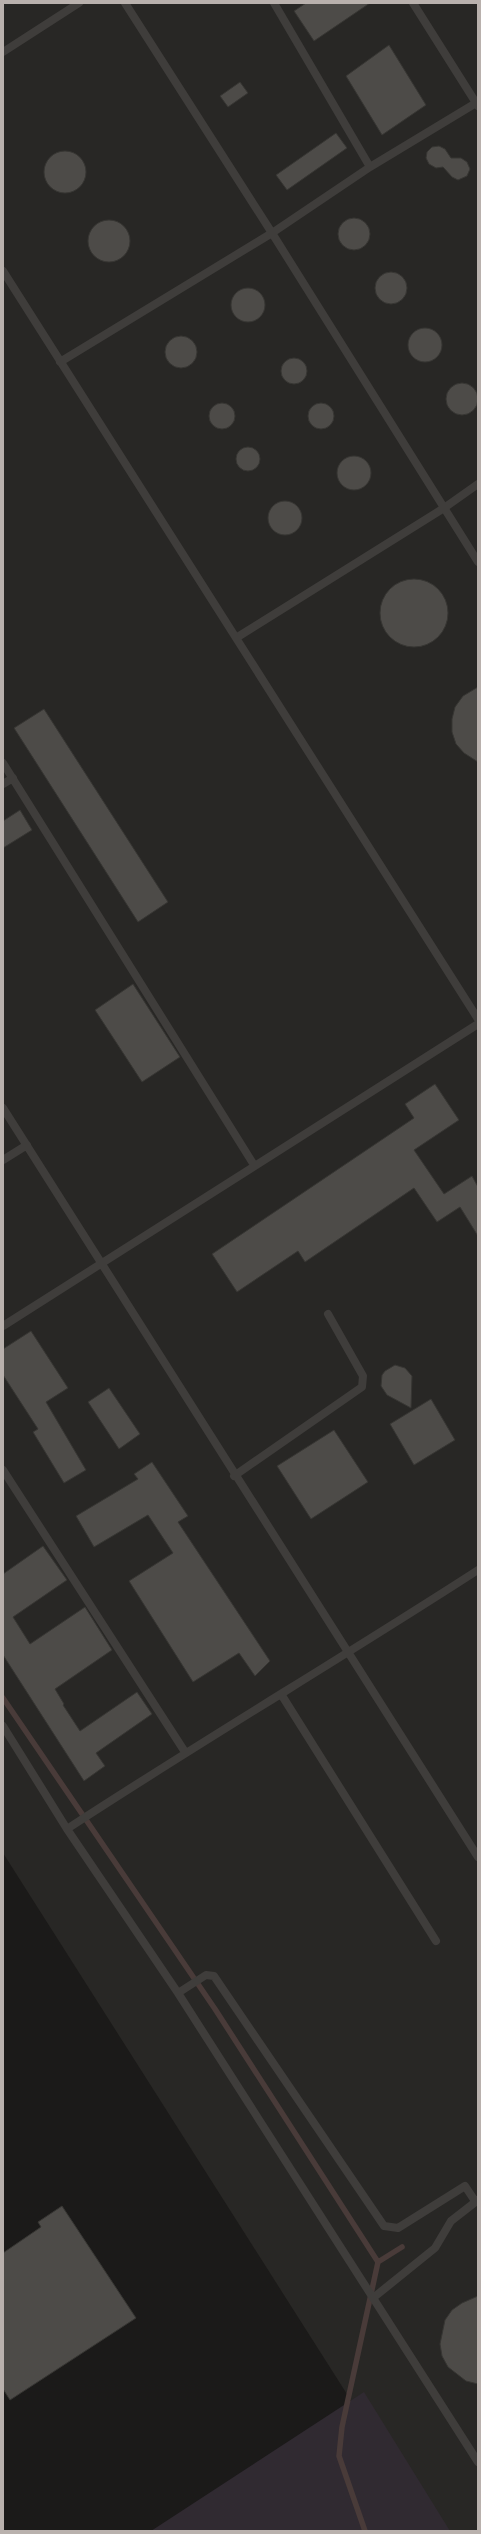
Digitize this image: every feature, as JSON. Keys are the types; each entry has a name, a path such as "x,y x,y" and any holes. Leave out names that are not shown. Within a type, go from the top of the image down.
{"lane":[{"path":"3,52 79,3"},
{"path":"125,3 272,233 478,562"},
{"path":"274,3 370,166"},
{"path":"60,362 272,233 370,166 477,105 413,3"},
{"path":"3,272 478,1019"},
{"path":"236,638 444,508 478,484"},
{"path":"3,763 254,1165"},
{"path":"3,784 13,778"},
{"path":"3,1326 478,1024"},
{"path":"3,1108 234,1476 349,1653 478,1857"},
{"path":"3,1160 27,1145"},
{"path":"234,1476 362,1387 363,1376 328,1314"},
{"path":"3,1470 185,1752"},
{"path":"67,1829 185,1752 349,1653 478,1570"},
{"path":"281,1694 436,1941"},
{"path":"3,1726 67,1829 178,1993 478,2462"},
{"path":"178,1993 206,1975 214,1976 384,2226 398,2228 465,2186 476,2200 451,2221 435,2248 373,2298"}],"shaded area":[{"path":"3,3 478,3 478,2531 434,2531 3,1853"},
{"path":"364,2392 450,2531 151,2531"}],"building":[{"path":"306,3 370,3 314,41 294,11"},
{"path":"389,45 426,105 382,135 346,76"},
{"path":"240,82 248,93 228,107 220,96"},
{"path":"336,133 347,148 287,190 276,175"},
{"path":"439,146 445,149 451,158 461,158 467,162 470,169 467,176 458,180 452,177 443,167 436,168 429,164 426,158 427,152 432,147"},
{"path":"61,151 69,151 77,154 83,160 86,172 83,184 77,190 69,193 61,193 53,190 47,184 44,176 44,168 47,160 53,154"},
{"path":"354,218 363,221 367,225 370,234 367,243 363,247 354,250 345,247 341,243 338,234 341,225 345,221"},
{"path":"109,220 124,226 130,241 124,256 109,262 94,256 88,241 94,226"},
{"path":"388,272 394,272 403,276 407,288 403,300 394,304 388,304 379,300 375,291 375,285 379,276"},
{"path":"245,288 251,288 260,293 264,299 264,311 260,317 251,322 245,322 236,317 231,308 231,302 236,293"},
{"path":"425,328 431,329 437,333 441,339 441,351 437,357 431,361 425,362 419,361 413,357 409,351 408,345 409,339 413,333 419,329"},
{"path":"178,336 184,336 193,340 197,352 193,364 184,368 178,368 169,364 165,355 165,349 169,340"},
{"path":"294,358 303,362 307,371 303,380 294,384 285,380 281,371 285,362"},
{"path":"459,383 465,383 475,390 478,399 477,405 471,412 465,415 459,415 449,408 446,402 446,396 453,386"},
{"path":"222,403 231,407 235,416 231,425 222,429 213,425 209,416 213,407"},
{"path":"321,403 330,407 334,416 330,425 321,429 312,425 308,416 312,407"},
{"path":"248,447 256,451 260,459 256,467 248,471 240,467 236,459 240,451"},
{"path":"354,456 366,461 371,473 366,485 354,490 342,485 337,473 342,461"},
{"path":"285,501 297,506 302,518 297,530 285,535 273,530 268,518 273,506"},
{"path":"414,579 427,582 438,589 445,600 448,613 445,626 438,637 427,644 414,647 401,644 390,637 383,626 380,613 383,600 390,589 401,582"},
{"path":"478,687 478,762 464,753 456,744 452,732 452,719 455,707 463,696"},
{"path":"44,709 168,902 138,922 14,728"},
{"path":"20,810 32,830 3,848 3,821"},
{"path":"133,984 180,1057 142,1082 95,1010"},
{"path":"435,1084 459,1120 414,1150 444,1194 472,1176 478,1187 478,1236 460,1207 437,1222 414,1188 305,1262 298,1251 237,1292 212,1254 414,1118 405,1104"},
{"path":"31,1331 68,1388 46,1402 86,1470 64,1483 33,1432 38,1429 3,1375 3,1349"},
{"path":"395,1365 405,1368 412,1376 411,1408 387,1395 381,1386 382,1375 385,1371"},
{"path":"109,1388 140,1434 119,1449 88,1402"},
{"path":"431,1399 455,1440 414,1465 390,1424"},
{"path":"334,1430 368,1482 311,1519 277,1466"},
{"path":"152,1462 188,1516 178,1522 270,1661 255,1676 239,1653 193,1682 129,1581 173,1553 148,1515 94,1547 76,1516 138,1479 134,1474"},
{"path":"43,1546 67,1580 13,1617 30,1644 85,1607 112,1650 55,1689 64,1704 63,1705 80,1731 137,1692 152,1714 96,1753 105,1766 84,1781 3,1655 3,1574"},
{"path":"62,2206 136,2318 10,2400 3,2389 3,2253 41,2227 38,2222"},
{"path":"478,2296 478,2384 466,2381 448,2367 442,2356 440,2344 445,2320 452,2310 462,2303"}],"waterway":[{"path":"3,1698 215,2009 378,2262"},
{"path":"365,2531 339,2456 342,2427 378,2262 402,2247"}]}
